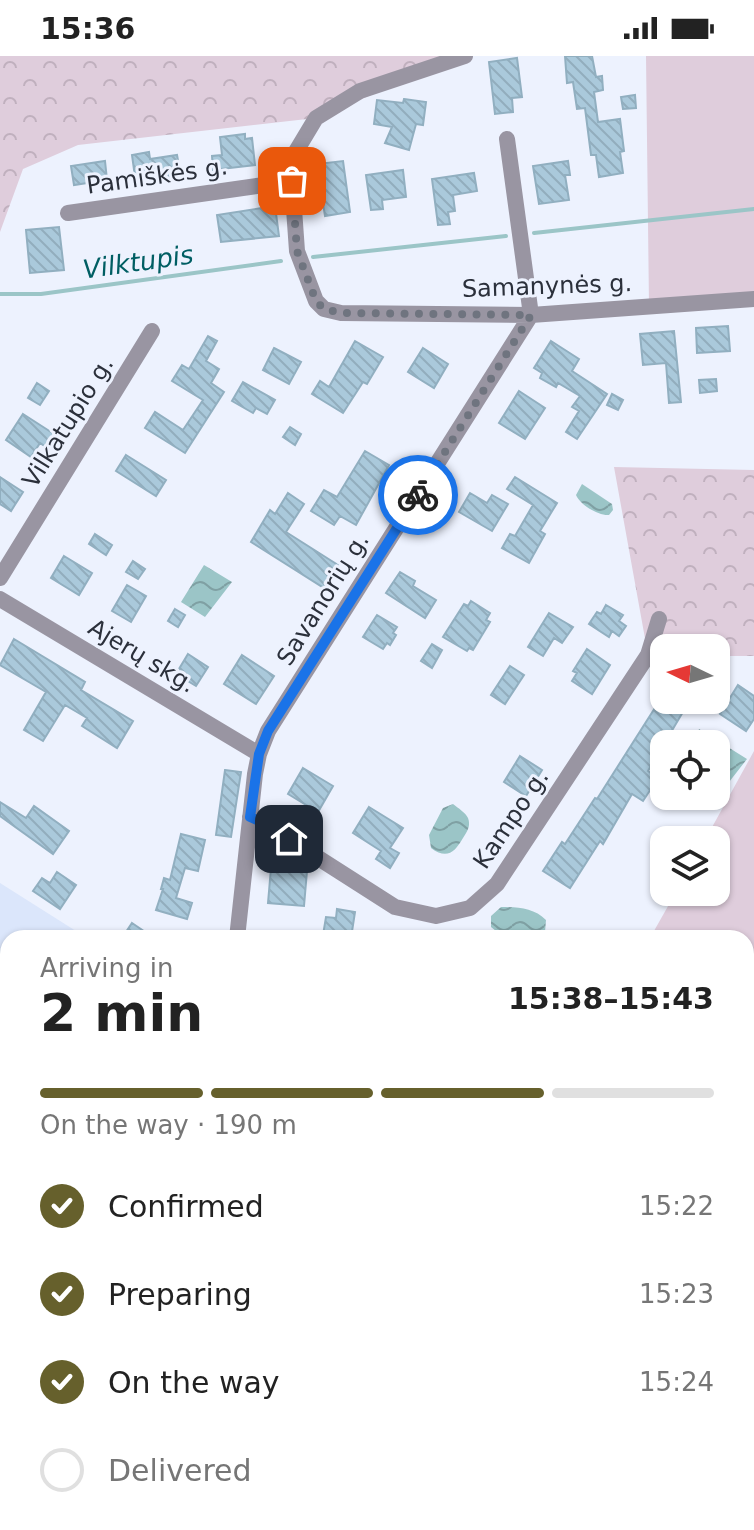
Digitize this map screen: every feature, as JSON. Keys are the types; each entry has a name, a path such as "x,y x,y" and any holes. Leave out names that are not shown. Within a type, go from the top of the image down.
{"street":[{"path":"292,181 295,153 316,118 360,91 465,56"},
{"path":"507,139 531,315"},
{"name":"Pamiškės g.","path":"68,213 292,181"},
{"name":"Samanynės g.","path":"292,181 297,251 316,301 324,309 341,313 531,315 754,299"},
{"name":"Savanorių g.","path":"238,930 259,754 268,731 531,315"},
{"name":"Vilkatupio g.","path":"0,578 152,331"},
{"name":"Ajerų skg.","path":"0,599 259,754"},
{"name":"Kampo g.","path":"250,817 395,907 436,916 470,908 497,884 648,655 659,619"}],"shaded area":[{"path":"0,883 74,930 0,930"}],"green space":[{"path":"0,56 465,56 316,118 78,145 23,169 0,232"},
{"path":"646,56 754,56 754,299 649,306"},
{"path":"614,467 754,470 754,656 730,656 730,634 650,634 648,655"},
{"path":"754,751 754,930 655,930 668,906 730,906 730,826 713,826 722,810 730,810 730,795"}],"water":[{"path":"582,484 612,504 613,510 609,515 595,512 578,499 576,495"},
{"path":"204,565 232,582 205,617 181,602"},
{"path":"730,748 747,759 730,781"},
{"path":"453,804 467,816 469,826 454,850 446,854 437,852 431,848 429,835 443,808"},
{"path":"501,907 520,908 546,920 545,930 495,930 491,927 491,916"}],"building":[{"path":"565,56 592,56 596,77 602,76 603,90 594,92 598,122 620,119 623,173 599,177 596,155 591,155 585,108 577,109 573,82 567,83"},
{"path":"517,58 522,97 512,98 513,112 495,114 489,62"},
{"path":"635,95 636,108 623,109 621,97"},
{"path":"404,99 426,102 423,125 416,124 409,150 385,143 392,127 374,124 377,100 403,103"},
{"path":"245,134 245,139 252,138 255,165 213,170 212,156 222,155 220,137"},
{"path":"149,152 150,159 177,155 181,177 152,181 151,175 135,177 132,155"},
{"path":"105,161 107,180 74,185 71,166"},
{"path":"343,161 350,212 325,216 317,164"},
{"path":"568,161 570,175 565,175 569,200 539,204 533,166"},
{"path":"403,170 406,197 382,200 383,209 371,210 366,175"},
{"path":"474,173 477,191 453,195 455,211 448,212 450,224 438,225 432,179"},
{"path":"275,206 279,236 221,242 217,215"},
{"path":"59,227 64,270 30,273 26,230"},
{"path":"728,326 730,351 697,353 696,328"},
{"path":"674,331 681,402 669,403 666,363 643,365 640,334"},
{"path":"208,336 217,341 206,361 219,369 211,383 224,392 185,453 145,428 155,412 183,430 203,400 172,381 182,365 189,369"},
{"path":"355,341 383,357 367,384 363,382 343,413 312,394 320,381 329,387"},
{"path":"551,341 579,359 572,371 607,394 577,439 566,432 579,411 572,407 580,396 558,383 556,387 540,378 542,373 534,368"},
{"path":"274,348 301,362 289,384 263,370"},
{"path":"423,348 448,364 434,388 408,372"},
{"path":"716,379 717,391 700,393 699,380"},
{"path":"243,382 275,400 267,414 256,408 253,413 232,401"},
{"path":"37,383 49,391 40,405 28,398"},
{"path":"519,391 545,408 525,439 499,423"},
{"path":"612,394 623,400 618,410 607,405"},
{"path":"23,414 54,434 46,447 40,443 31,457 6,440"},
{"path":"290,427 301,434 295,445 283,437"},
{"path":"365,451 389,465 356,525 340,516 334,525 311,511 324,490 337,497"},
{"path":"126,455 166,480 156,496 116,471"},
{"path":"0,477 23,492 11,511 0,504"},
{"path":"515,477 557,503 540,531 545,534 529,563 502,548 510,534 515,536 533,505 507,489"},
{"path":"288,493 304,504 286,532 338,565 324,588 251,542 270,510 275,514"},
{"path":"470,493 487,503 492,495 508,504 492,531 459,512"},
{"path":"95,534 112,545 106,555 89,544"},
{"path":"64,556 92,573 79,595 51,578"},
{"path":"133,561 145,569 138,579 126,572"},
{"path":"400,572 415,581 413,586 436,600 425,618 386,593"},
{"path":"127,585 146,596 131,622 112,611"},
{"path":"471,601 490,613 486,620 490,622 473,650 469,648 467,651 443,637 464,604 468,606"},
{"path":"606,605 623,615 619,621 626,626 619,636 612,631 609,637 589,624"},
{"path":"175,609 185,615 178,627 168,621"},
{"path":"549,613 573,627 562,643 554,638 543,656 528,647"},
{"path":"377,615 397,627 390,645 387,643 383,649 363,637"},
{"path":"14,639 85,682 81,690 133,721 117,748 82,726 87,718 65,705 43,741 24,730 46,692 0,665"},
{"path":"432,644 442,650 432,668 421,661"},
{"path":"587,649 610,665 592,694 572,681 577,673 573,671"},
{"path":"188,654 208,667 196,686 176,674"},
{"path":"242,655 274,676 256,704 224,684"},
{"path":"510,666 524,675 505,704 491,695"},
{"path":"738,685 754,696 754,719 746,731 720,714 730,714 730,698"},
{"path":"651,714 682,714 672,730 650,730 650,790 643,801 632,794 603,844 600,841 570,888 543,871 597,799"},
{"path":"520,756 542,770 526,796 504,782"},
{"path":"303,768 333,786 318,812 288,794"},
{"path":"225,770 241,772 231,837 216,835"},
{"path":"0,802 26,818 34,806 69,831 53,854 0,816"},
{"path":"369,807 403,828 390,848 399,853 390,868 376,859 381,851 353,833"},
{"path":"181,834 205,840 198,871 185,868 176,898 192,903 187,919 156,910 164,878 170,880"},
{"path":"271,868 307,871 304,906 268,903"},
{"path":"57,872 76,885 60,909 33,891 42,878 50,883"},
{"path":"337,909 355,912 352,930 324,930 326,917 336,918"},
{"path":"132,923 142,930 127,930"}],"waterway":[{"name":"Vilktupis","path":"534,233 754,209"},
{"name":"Vilktupis","path":"313,257 506,236"},
{"name":"Vilktupis","path":"0,294 41,294 281,261"}],"way so far":[{"path":"292,181 297,251 316,301 324,309 341,313 531,315 418,495"}],"route":[{"path":"289,839 250,817 259,754 268,731 418,495"}]}
